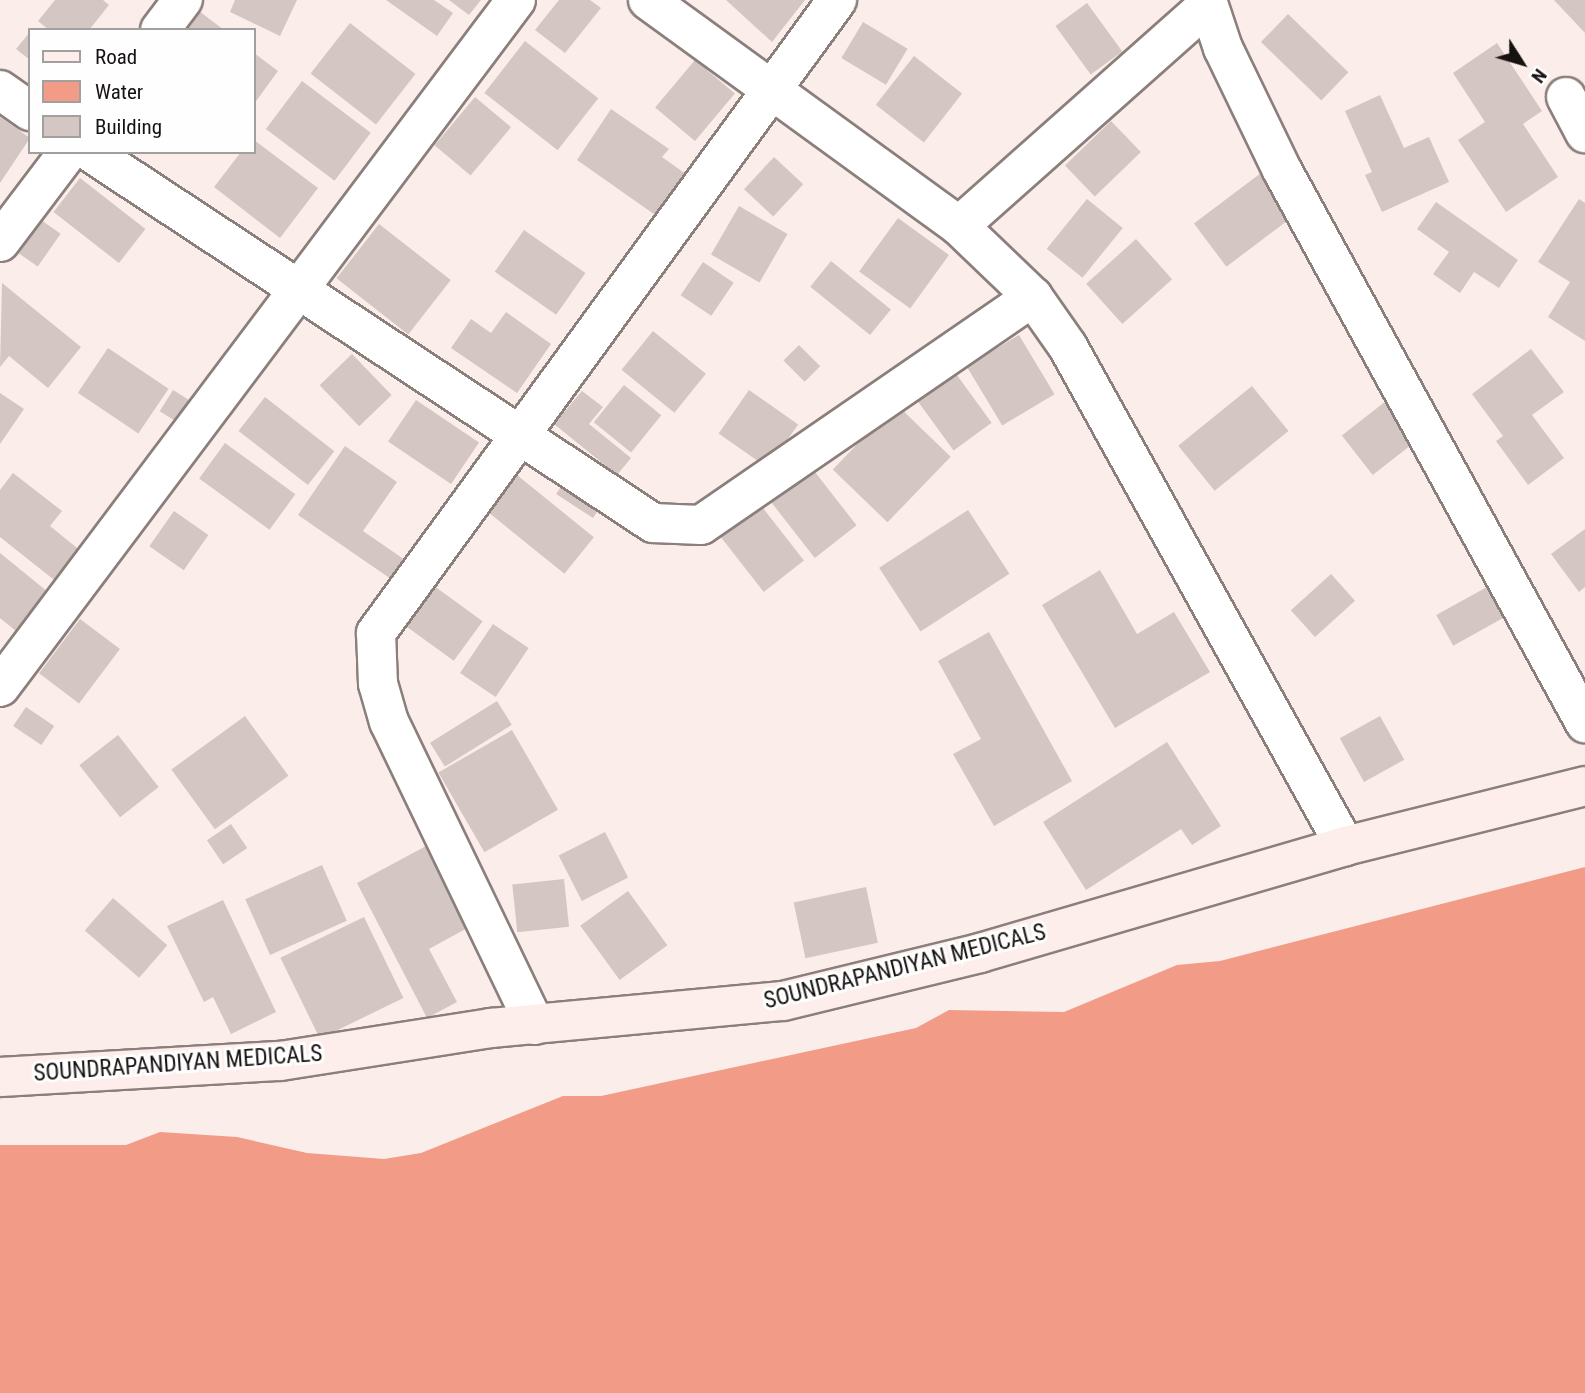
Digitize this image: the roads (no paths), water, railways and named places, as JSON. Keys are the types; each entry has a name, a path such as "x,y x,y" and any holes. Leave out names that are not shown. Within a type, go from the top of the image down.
{"main road":[{"name":"SOUNDRAPANDIYAN MEDICALS","path":"0,1077 280,1061 535,1025 783,1001 980,953 1345,846 1585,786"}],"street":[{"path":"162,28 183,0"},
{"path":"0,687 299,293 516,0"},
{"path":"648,0 960,226 1033,297 1068,347 1345,846"},
{"path":"535,1025 389,722 378,684 376,633 770,88 837,0"},
{"path":"960,226 1207,3 1282,170 1585,723"},
{"path":"0,90 28,110"},
{"path":"1566,97 1585,133"},
{"path":"0,242 66,154"},
{"path":"93,154 299,293 520,434 653,523 701,525 1033,297"}],"water":[{"path":"1585,867 1585,1393 0,1393 0,1145 126,1145 160,1132 237,1137 307,1153 384,1159 421,1153 563,1096 601,1096 916,1028 949,1010 1064,1012 1177,965 1220,961"}]}
